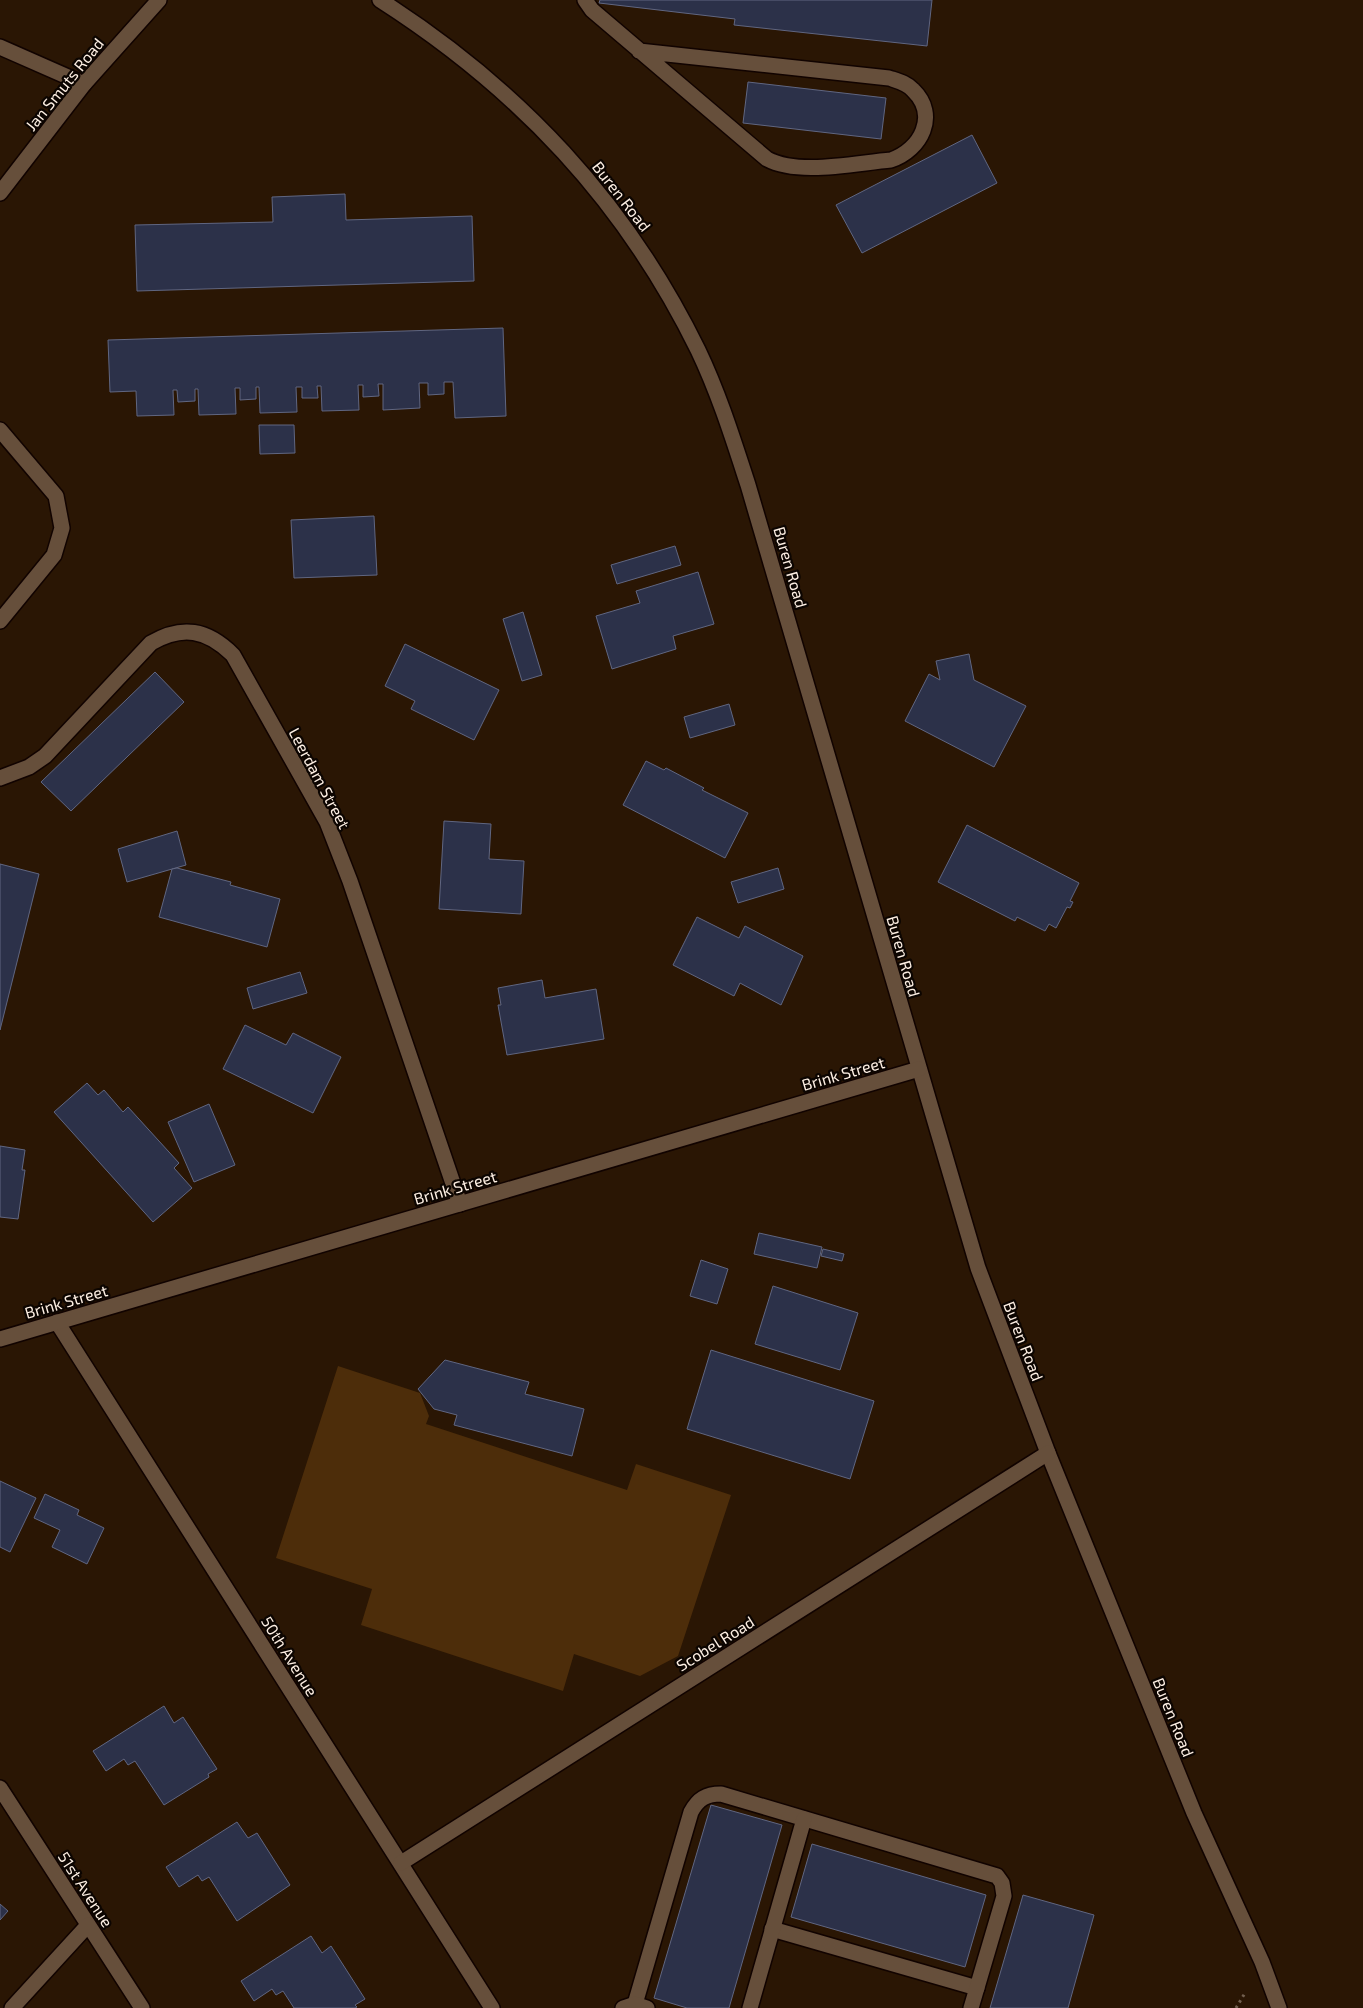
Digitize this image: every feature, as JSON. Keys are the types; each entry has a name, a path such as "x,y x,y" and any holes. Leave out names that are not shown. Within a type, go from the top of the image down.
{"street":[{"name":"Jan Smuts Road","path":"0,193 84,84 159,0"},
{"name":"Buren Road","path":"380,0 420,25 464,58 507,94 556,142 600,193 640,248 671,299 698,352 726,417 748,485 978,1268 1048,1453 1194,1813 1262,1962 1279,2008"},
{"path":"586,0 592,10 640,51 767,159 778,165 805,168 891,160 911,150 919,141 923,131 925,120 924,108 920,98 902,82 889,78 640,51"},
{"path":"0,47 84,84"},
{"path":"0,430 56,496 62,528 54,555 0,621"},
{"name":"Leerdam Street","path":"0,778 29,767 45,756 150,643 164,635 178,632 193,632 208,636 222,644 233,655 327,822 350,881 460,1204"},
{"name":"Brink Street","path":"0,1339 919,1069"},
{"name":"50th Avenue","path":"57,1322 492,2008"},
{"name":"Scobel Road","path":"401,1863 1048,1453"},
{"name":"51st Avenue","path":"0,1788 142,2008"},
{"path":"635,2007 691,1812 696,1803 703,1797 721,1794 997,1876 1002,1883 1004,1896 971,2008"},
{"path":"750,2008 804,1819"},
{"path":"12,2008 88,1925"},
{"path":"772,1929 977,1988"}],"shaded area":[{"path":"338,1366 420,1393 429,1416 426,1424 627,1490 636,1464 731,1495 678,1656 640,1676 574,1654 563,1691 361,1625 372,1589 276,1558"}],"building":[{"path":"600,0 932,0 927,46 734,25 735,19 599,3"},
{"path":"748,82 886,98 881,139 743,123"},
{"path":"972,135 997,183 862,253 836,205"},
{"path":"345,194 346,220 472,216 474,281 137,291 135,225 273,222 272,197"},
{"path":"503,328 506,416 455,418 453,382 444,382 444,394 428,395 428,383 419,383 420,408 383,410 383,384 378,384 379,396 363,397 363,385 358,385 359,410 322,411 321,386 317,386 318,398 302,398 302,387 296,387 297,412 260,413 259,387 256,387 256,399 240,400 240,388 235,388 236,414 199,415 198,389 195,389 195,401 178,402 177,390 173,390 174,415 137,416 136,391 110,392 108,340"},
{"path":"259,425 294,425 295,453 260,454"},
{"path":"374,516 377,575 294,578 291,520"},
{"path":"675,546 681,565 617,584 611,565"},
{"path":"698,572 714,624 673,636 676,649 612,669 596,616 640,603 636,591"},
{"path":"523,612 542,675 522,681 503,619"},
{"path":"405,644 499,690 474,740 411,709 415,701 385,686"},
{"path":"969,654 974,680 1026,706 994,767 905,721 929,674 940,680 936,661"},
{"path":"155,672 184,702 71,811 41,782"},
{"path":"729,704 735,725 690,738 684,717"},
{"path":"646,761 664,770 666,768 704,788 702,790 748,813 725,858 623,805"},
{"path":"444,821 491,824 489,859 524,861 521,914 439,909"},
{"path":"967,825 1079,883 1070,901 1073,902 1070,908 1067,907 1056,928 1049,924 1045,931 1017,917 1015,921 938,882"},
{"path":"177,831 186,865 127,882 118,849"},
{"path":"0,864 39,874 0,1030"},
{"path":"177,868 231,882 230,885 280,899 267,947 159,917 172,869"},
{"path":"778,868 784,889 738,903 731,882"},
{"path":"697,917 739,938 745,926 803,956 781,1005 740,983 734,996 673,965"},
{"path":"300,972 307,993 253,1009 247,988"},
{"path":"542,980 545,998 596,989 604,1039 507,1055 498,1005 501,1005 498,988"},
{"path":"245,1025 286,1045 293,1033 341,1057 313,1113 223,1069"},
{"path":"87,1083 98,1095 104,1090 123,1112 128,1107 179,1163 174,1168 192,1188 153,1222 54,1112"},
{"path":"209,1104 235,1165 194,1182 168,1122"},
{"path":"0,1146 25,1150 22,1170 25,1170 18,1219 0,1217"},
{"path":"759,1233 822,1247 817,1268 754,1254"},
{"path":"823,1249 844,1254 842,1261 821,1256"},
{"path":"701,1260 728,1269 717,1304 690,1296"},
{"path":"773,1286 858,1313 840,1370 755,1344"},
{"path":"711,1350 874,1401 850,1479 687,1429"},
{"path":"445,1360 529,1382 525,1394 584,1409 572,1456 454,1425 457,1415 434,1409 418,1389"},
{"path":"0,1481 36,1498 10,1552 0,1547"},
{"path":"45,1494 79,1510 77,1515 104,1528 87,1564 52,1547 60,1530 34,1518"},
{"path":"164,1706 174,1723 183,1717 217,1769 208,1774 209,1777 164,1805 135,1761 128,1765 124,1759 106,1771 93,1751"},
{"path":"711,1805 782,1825 729,2008 687,2008 654,1998"},
{"path":"237,1822 248,1838 257,1833 290,1885 237,1921 209,1877 202,1881 198,1875 179,1887 166,1867"},
{"path":"812,1844 986,1895 965,1967 791,1917"},
{"path":"1023,1895 1094,1915 1068,2008 990,2008"},
{"path":"0,1904 8,1911 0,1920"},
{"path":"311,1936 322,1953 331,1946 365,1999 355,2005 357,2007 355,2008 294,2008 283,1991 276,1995 272,1989 254,2001 241,1981"}]}
